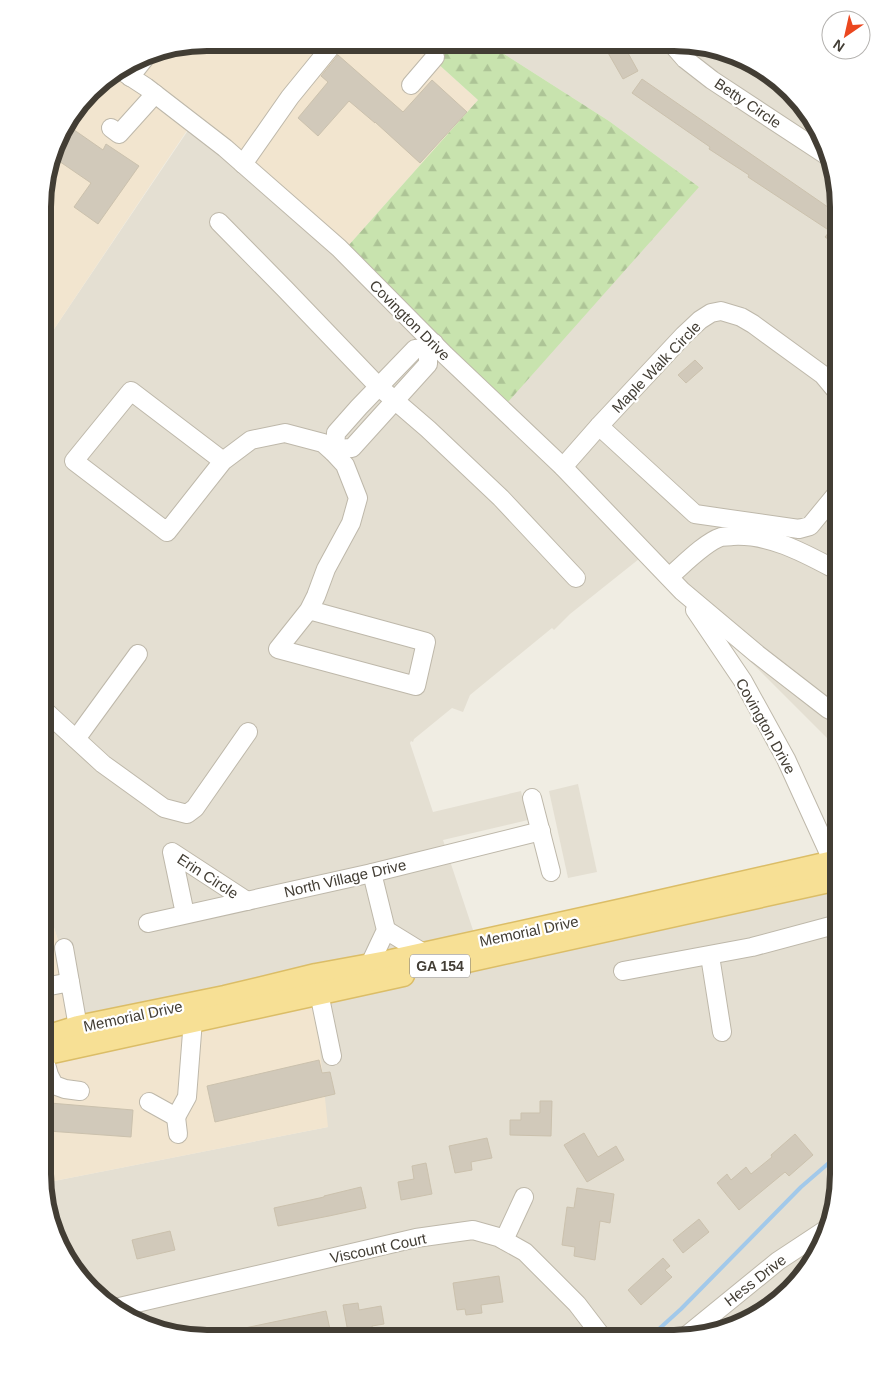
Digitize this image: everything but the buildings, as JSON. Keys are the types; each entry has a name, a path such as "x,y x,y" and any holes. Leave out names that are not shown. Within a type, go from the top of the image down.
{"main road":[{"name":"Memorial Drive","path":"51,1035 78,1027 225,997 316,975 369,966 628,909 829,869"},
{"name":"Memorial Drive","path":"51,1052 319,993 829,869"}],"street":[{"path":"243,164 290,97 327,51"},
{"name":"Betty Circle","path":"679,51 712,80 819,150"},
{"path":"411,85 435,57"},
{"name":"Covington Drive","path":"125,74 156,94 225,148 339,248 431,345 563,467 682,591 757,654 829,709"},
{"path":"110,128 119,134 156,94"},
{"path":"219,222 378,386 428,429 501,498 576,578"},
{"name":"Maple Walk Circle","path":"563,467 631,390 700,320 711,313 721,311 741,317 753,324 823,374 830,383"},
{"path":"431,345 428,364 352,448 334,451 336,433 378,386 415,349 431,345"},
{"path":"403,361 418,375"},
{"path":"223,461 130,391 74,461 167,532 223,461 251,440 285,432 323,443 334,451 345,465 358,498 351,523 326,570 309,610 278,649 416,686 426,642 309,610"},
{"name":"Maple Walk Circle","path":"599,426 695,514 799,529 810,526 830,502"},
{"path":"669,577 705,546 722,537 744,536 762,538 780,544 830,567"},
{"name":"Covington Drive","path":"682,591 743,681 786,759 829,851"},
{"path":"76,739 138,654"},
{"path":"51,716 104,764 164,808 187,814 195,808 248,732"},
{"path":"532,798 551,872"},
{"name":"North Village Drive","path":"148,923 372,873 541,831"},
{"name":"Erin Circle","path":"185,914 172,852 247,901"},
{"path":"369,966 386,930 372,873"},
{"path":"623,971 752,947 829,926"},
{"path":"386,930 425,954"},
{"path":"64,948 78,1027"},
{"path":"710,956 722,1032"},
{"path":"51,986 70,982"},
{"path":"319,993 332,1056"},
{"path":"149,1102 177,1126 187,1097 193,1020"},
{"path":"51,1078 54,1085 80,1091"},
{"path":"504,1240 524,1197"},
{"name":"Viscount Court","path":"124,1306 416,1238 473,1230 498,1237 524,1252 577,1304 597,1330"},
{"name":"Hess Drive","path":"696,1328 778,1261 817,1235"}],"shaded area":[{"path":"207,51 424,51 478,100 340,255 190,126 51,334 51,207 57,167 63,147 77,120 90,104 120,77 138,67 167,57"},
{"path":"500,51 674,51 714,57 734,63 769,83 784,97 798,112 818,147 827,177 830,207 829,740 644,555 570,614 554,630 552,628 470,695 463,712 452,708 410,743 433,812 521,791 528,820 443,840 479,948 829,871 829,1184 827,1204 814,1243 804,1261 791,1277 769,1298 734,1318 704,1327 674,1330 207,1330 167,1324 147,1318 112,1298 83,1269 63,1234 54,1204 52,1181 328,1127 89,1035 51,919 51,334 191,126 340,254 699,187 609,121"},
{"path":"578,784 597,872 568,878 549,791"},
{"path":"51,919 89,1035 313,983 328,1127 52,1181"}],"green space":[{"path":"424,51 500,51 609,121 699,187 499,412 340,255 478,100"}],"waterway":[{"path":"658,1330 681,1309 801,1187 829,1163"}]}
